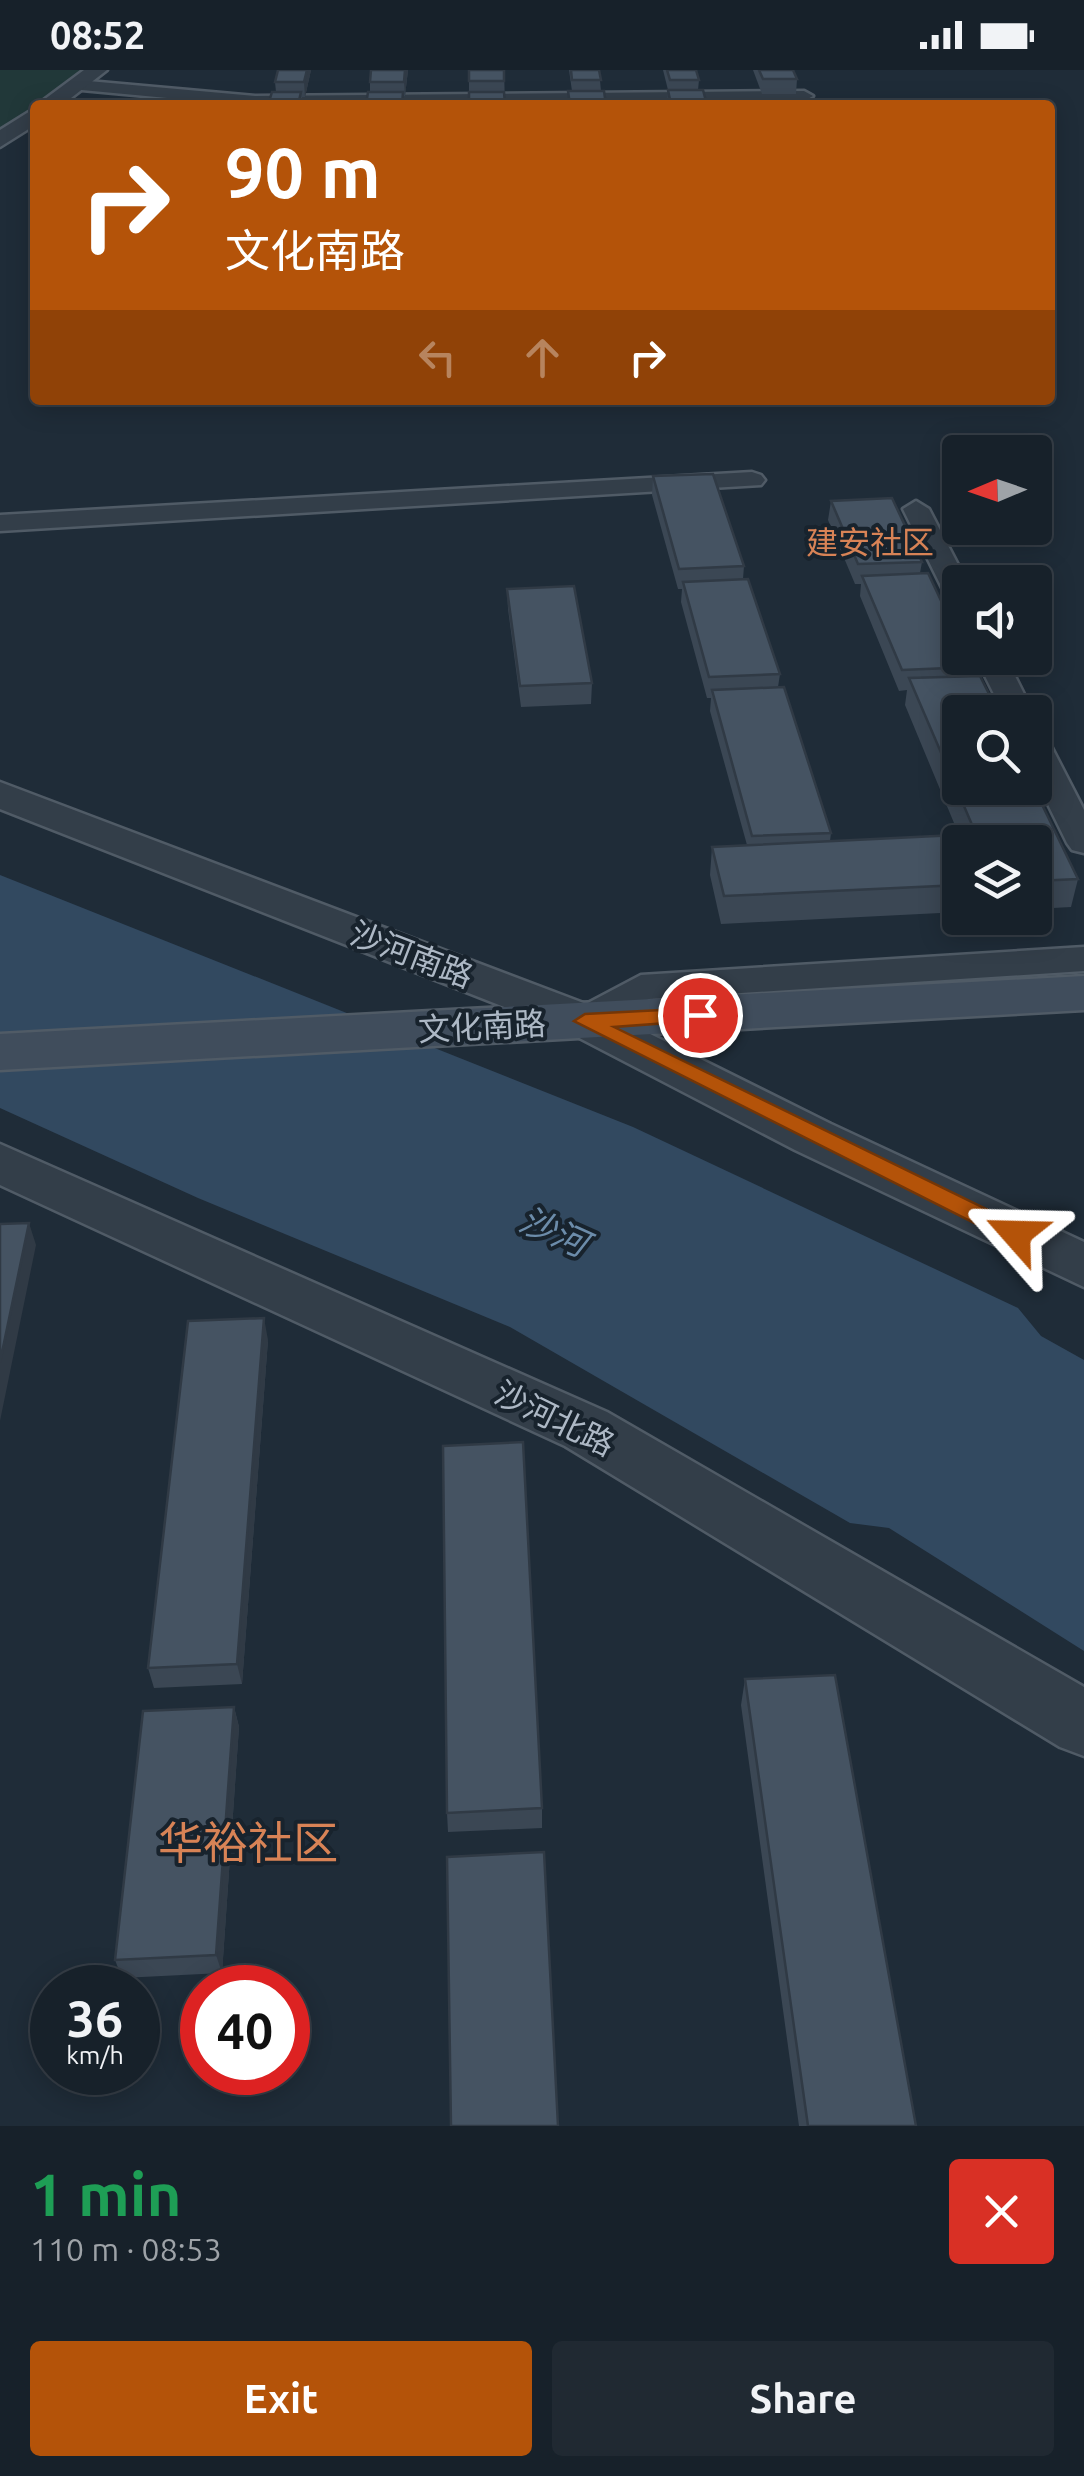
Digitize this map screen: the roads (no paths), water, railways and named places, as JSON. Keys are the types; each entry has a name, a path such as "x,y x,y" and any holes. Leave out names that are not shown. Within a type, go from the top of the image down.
{"main road":[{"name":"文化南路","path":"0,1052 1084,993"}],"street":[{"path":"55,100 97,70"},
{"path":"76,84 244,100"},
{"path":"364,100 804,96"},
{"path":"0,140 30,119"},
{"path":"0,524 752,480"},
{"path":"916,509 944,565"},
{"path":"1052,780 1084,843"},
{"name":"沙河南路","path":"0,794 585,1021 813,1137 1084,1266"},
{"path":"585,1021 641,987 1084,960"},
{"name":"沙河北路","path":"0,1163 586,1430 1084,1724"}],"water":[{"name":"沙河","path":"0,875 633,1127 1018,1308 1041,1336 1084,1360 1084,1651 889,1528 850,1523 510,1327 198,1198 0,1108"}],"district":[{"name":"建安社区","path":"870,542"},
{"name":"华裕社区","path":"248,1842"}]}
